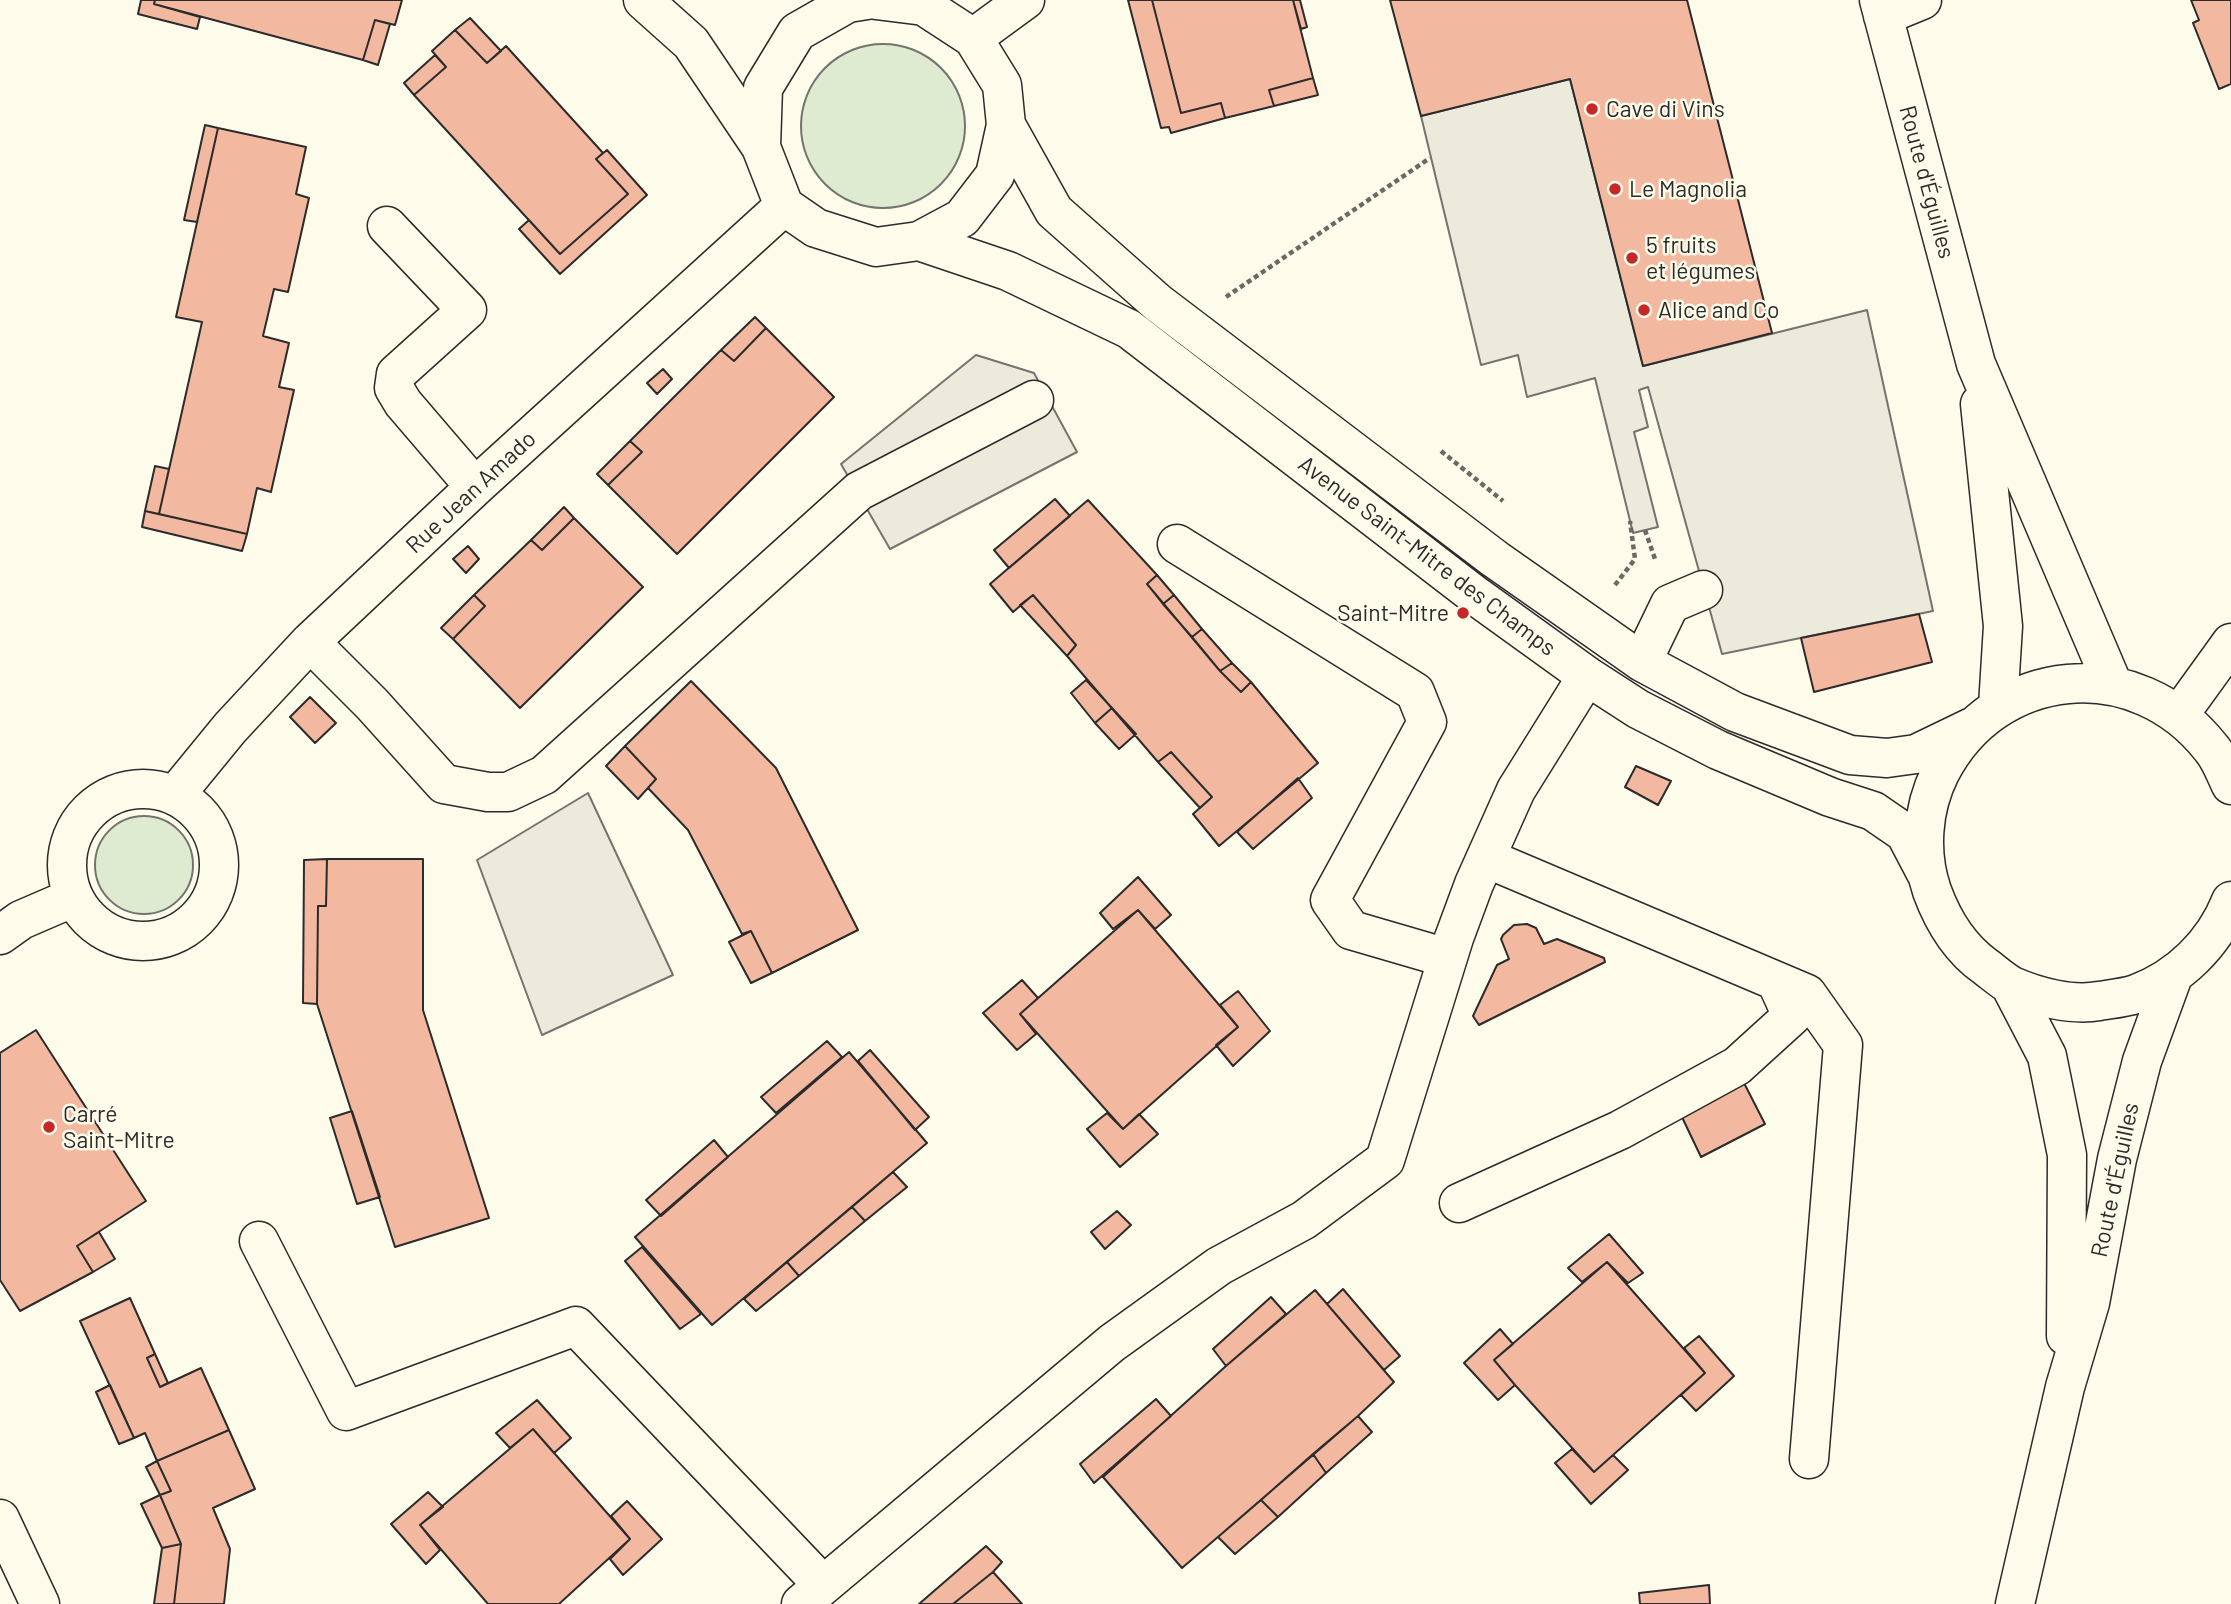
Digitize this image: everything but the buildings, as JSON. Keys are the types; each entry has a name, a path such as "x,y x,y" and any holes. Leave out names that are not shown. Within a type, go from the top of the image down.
{"street":[{"path":"643,0 691,43 761,147 784,206 816,228 876,247 919,241 962,218 995,175 1006,125 1002,85 973,38 924,6 857,1 797,32 763,88 761,147"},
{"path":"973,38 1025,0"},
{"path":"1881,8 1922,0"},
{"name":"Route d'Éguilles","path":"1881,8 1976,364 2113,685"},
{"name":"Avenue Saint-Mitre des Champs","path":"1006,125 1054,211 1185,325 1495,559 1642,662 1735,712 1850,754 1887,758 1916,754 2034,689 2074,682 2113,685 2148,696 2179,715 2213,749 2231,785"},
{"name":"Rue Jean Amado","path":"176,794 230,728 310,642 475,487 784,206"},
{"path":"387,226 467,310 396,374 394,388 475,487"},
{"name":"Avenue Saint-Mitre des Champs","path":"919,241 1008,271 1129,329 1476,596 1587,676 1638,709 1718,750 1830,797 1873,811 1905,833 1926,873"},
{"name":"Route d'Éguilles","path":"1976,364 2003,626 1985,717"},
{"path":"310,642 372,704 444,784 488,792 508,792 544,775 859,491 1034,400"},
{"path":"1177,544 1415,692 1427,722 1330,900 1351,930 1447,958"},
{"path":"1642,662 1670,604 1703,590"},
{"path":"2179,715 2231,643"},
{"path":"259,1241 346,1411 576,1326 812,1594 1112,1343 1219,1266 1304,1220 1385,1160 1447,958 1474,884 1516,790 1587,676"},
{"path":"1985,717 1951,752 1932,790 1923,831 1926,873 1942,919 1971,957 2010,985 2050,999 2092,1003 2134,995 2173,976 2201,951 2223,920 2231,901"},
{"path":"137,788 176,794 200,814 214,836 219,862 216,887 205,911 186,929 163,939 137,942 112,936 91,924 72,898 66,860 71,839 80,820 88,811 115,793 137,788"},
{"path":"1486,858 1807,994 1843,1045 1809,1459"},
{"path":"0,934 21,920 72,898"},
{"name":"Route d'Éguilles","path":"2015,1604 2065,1387 2090,1303 2117,1159 2142,1061 2173,976"},
{"path":"1459,1203 1620,1130 1737,1066 1793,1016 1776,981"},
{"name":"Route d'Éguilles","path":"2010,985 2046,1056 2067,1155 2065,1387"},
{"path":"0,1519 40,1604"}],"path":[{"path":"1185,325 1430,158"},
{"path":"1441,451 1505,502"},
{"path":"1612,589 1635,559 1630,521"},
{"path":"1645,530 1654,556"}],"green space":[{"path":"883,44 914,50 941,68 959,95 965,126 959,157 941,184 914,202 883,208 852,202 825,184 807,157 801,126 807,95 825,68 852,50"},
{"path":"144,816 163,820 179,830 189,846 193,865 189,884 179,900 163,910 144,914 125,910 109,900 99,884 95,865 99,846 109,830 125,820"}],"shaded area":[{"path":"1570,79 1643,366 1867,310 1933,611 1722,654 1648,387 1639,390 1648,427 1634,432 1658,527 1633,533 1595,378 1527,397 1518,355 1481,365 1421,116"},
{"path":"976,355 1034,373 1077,452 890,549 841,464"},
{"path":"588,793 673,975 542,1035 477,860"}],"place":[{"name":"Cave di Vins","path":"1592,109"},
{"name":"Le Magnolia","path":"1615,189"},
{"name":"5 fruits et légumes","path":"1632,258"},
{"name":"Alice and Co","path":"1644,310"},
{"name":"Saint-Mitre","path":"1463,613"},
{"name":"Carré Saint-Mitre","path":"49,1127"}]}
